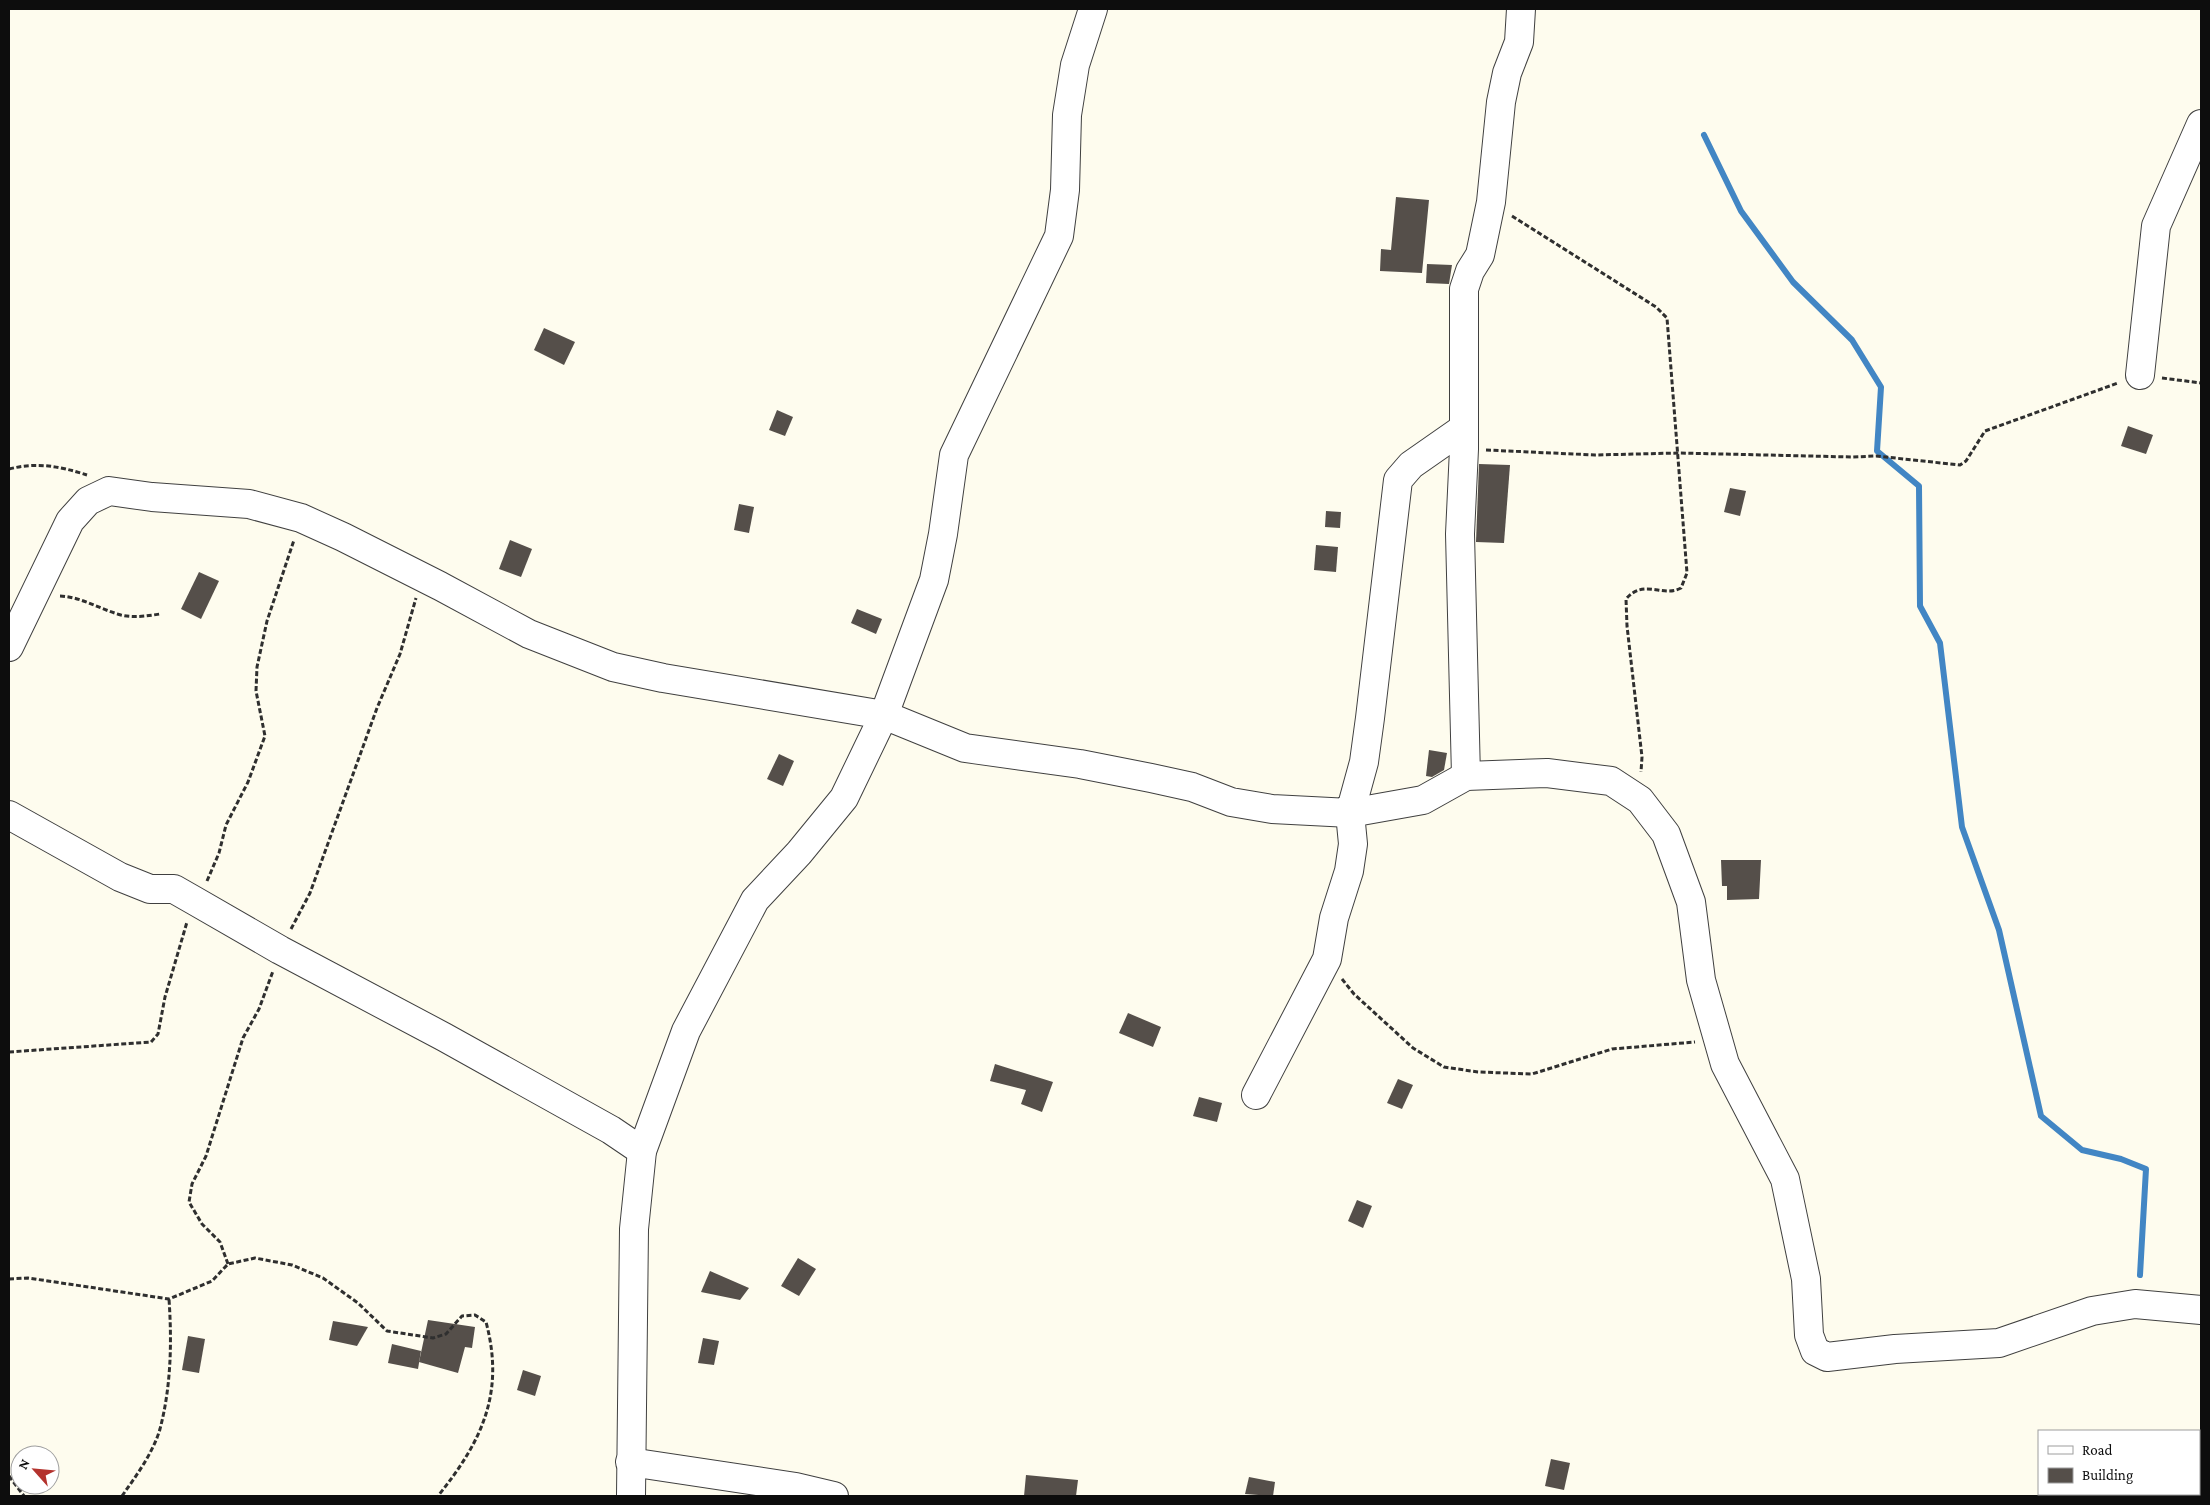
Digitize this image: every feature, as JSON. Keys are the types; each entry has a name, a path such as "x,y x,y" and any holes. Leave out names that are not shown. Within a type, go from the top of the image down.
{"street":[{"path":"630,1496 634,1229 642,1151 686,1031 755,900 799,853 844,798 884,715 934,580 943,534 954,455 1058,236 1065,190 1067,115 1076,65 1093,9"},
{"path":"1466,776 1460,534 1464,438 1464,290 1470,271 1480,255 1491,202 1501,102 1507,73 1519,42 1521,9"},
{"path":"2140,375 2156,226 2201,124"},
{"path":"1256,1095 1327,959 1334,918 1349,871 1353,844 1350,813 1364,762 1398,480 1411,465 1464,438"},
{"path":"9,647 70,522 88,501 109,491 152,497 248,504 301,518 422,576 528,634 613,667 663,678 884,715 965,748 1080,764 1151,778 1192,787 1239,804 1272,809 1350,813 1424,800 1466,776 1547,773 1611,781 1640,800 1666,834 1691,902 1701,980 1725,1064 1784,1179 1806,1279 1809,1336 1815,1351 1827,1357 1895,1349 1999,1343 2092,1311 2135,1304 2201,1310"},
{"path":"9,815 120,877 150,889 174,890 195,901 280,950 461,1046 611,1130 642,1151"},
{"path":"630,1462 796,1487 834,1496"}],"path":[{"path":"1491,202 1656,307 1667,318 1687,573 1681,588 1676,591 1648,588 1632,592 1626,599 1627,626 1642,757 1640,800"},
{"path":"1464,438 1594,455 1679,453 1876,456 1960,466 1966,461 1985,431 2140,375 2201,383"},
{"path":"9,470 27,465 63,467 100,481 109,491"},
{"path":"9,1052 151,1042 158,1034 165,997 182,934 195,901 202,893 219,853 226,824 248,782 265,736 256,691 257,667 267,622 301,518"},
{"path":"228,1264 220,1242 202,1224 189,1202 192,1184 206,1156 241,1046 259,1009 280,950 310,893 377,708 400,654 422,576"},
{"path":"32,601 50,596 74,597 122,615 142,617 160,614"},
{"path":"1327,959 1354,994 1413,1048 1444,1067 1478,1072 1532,1074 1612,1049 1697,1042"},
{"path":"9,1279 28,1278 169,1299 212,1281 228,1264 255,1258 292,1265 323,1278 358,1303 387,1331 433,1338 446,1334 462,1316 475,1315 486,1322 492,1344 494,1376 491,1402 458,1472 438,1496"},
{"path":"122,1496 143,1466 160,1431 168,1382 172,1340 169,1299"},
{"path":"9,1476 24,1496"}],"building":[{"path":"1396,197 1429,200 1422,273 1380,271 1381,249 1391,250"},
{"path":"1427,264 1452,265 1449,284 1426,283"},
{"path":"544,328 575,342 564,365 534,350"},
{"path":"777,410 793,417 785,436 769,430"},
{"path":"2128,426 2153,435 2146,454 2121,446"},
{"path":"1479,464 1510,465 1504,543 1476,542"},
{"path":"1730,488 1746,491 1740,516 1724,512"},
{"path":"739,504 754,507 749,533 734,530"},
{"path":"1326,511 1341,512 1340,528 1325,527"},
{"path":"510,540 532,549 521,577 499,569"},
{"path":"1316,545 1338,547 1336,572 1314,570"},
{"path":"199,572 219,581 201,619 181,609"},
{"path":"857,609 882,619 876,634 851,623"},
{"path":"1429,750 1447,753 1444,770 1432,777 1426,776"},
{"path":"779,754 794,761 783,786 767,779"},
{"path":"1721,860 1761,860 1759,899 1727,900 1727,886 1722,886"},
{"path":"1128,1013 1161,1027 1153,1047 1119,1033"},
{"path":"995,1064 1053,1082 1042,1112 1021,1104 1026,1090 990,1081"},
{"path":"1398,1079 1413,1085 1402,1109 1387,1103"},
{"path":"1199,1097 1222,1103 1217,1122 1193,1116"},
{"path":"1357,1200 1372,1206 1363,1228 1348,1221"},
{"path":"798,1258 816,1269 799,1296 781,1286"},
{"path":"710,1271 749,1288 740,1300 701,1292"},
{"path":"428,1320 475,1327 472,1348 465,1347 458,1373 419,1362"},
{"path":"333,1321 368,1327 357,1346 329,1340"},
{"path":"188,1336 205,1339 199,1373 182,1370"},
{"path":"703,1338 719,1341 714,1365 698,1363"},
{"path":"392,1344 421,1351 418,1369 388,1363"},
{"path":"523,1370 541,1376 535,1396 517,1390"},
{"path":"1551,1459 1570,1463 1564,1490 1545,1486"},
{"path":"1026,1475 1078,1480 1076,1496 1024,1496"},
{"path":"1249,1477 1275,1482 1273,1496 1245,1494"}],"waterway":[{"path":"1704,135 1741,211 1793,282 1852,340 1881,387 1877,451 1919,486 1920,606 1940,643 1962,827 1999,930 2041,1116 2082,1150 2121,1159 2146,1169 2140,1275"}]}
